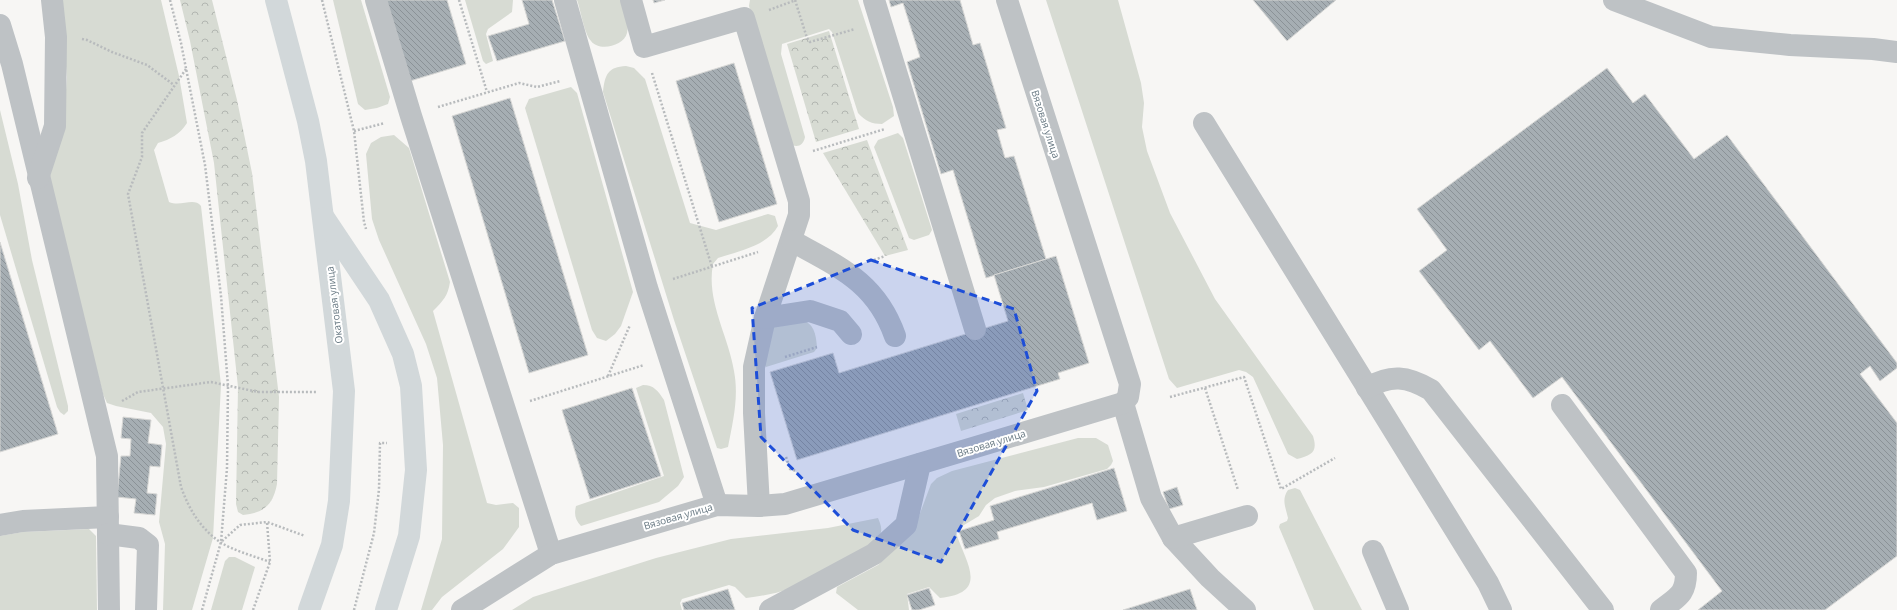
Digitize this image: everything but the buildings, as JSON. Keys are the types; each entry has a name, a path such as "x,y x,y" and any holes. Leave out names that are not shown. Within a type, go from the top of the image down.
{"main road":[{"name":"Окатовая улица","path":"276,0 308,122 316,161 344,391 339,501 332,545 309,610"},
{"path":"324,218 379,300 403,354 411,386 416,470 409,536 386,610"}],"street":[{"path":"38,178 55,126 56,37 52,0"},
{"path":"376,0 411,116 551,554"},
{"path":"565,0 647,288 717,505"},
{"path":"630,0 644,46 741,9 799,201 800,215 765,318 754,367 753,385 759,506"},
{"path":"874,0 975,329"},
{"name":"Вязовая улица","path":"462,610 551,554 717,505 759,506 785,504 1123,403 1128,397 1130,384 1007,0"},
{"path":"1614,0 1711,37 1790,45 1873,49 1897,52"},
{"path":"0,25 12,64 38,178 107,456 109,610"},
{"path":"1204,123 1488,583 1501,610"},
{"path":"792,241 858,281 877,299 886,312 895,336"},
{"path":"765,318 810,311 840,321 851,334"},
{"path":"1367,388 1377,382 1392,378 1415,380 1431,390 1604,610"},
{"path":"1123,403 1151,498 1173,538 1210,578 1245,610"},
{"path":"1562,405 1686,573 1686,585 1679,596 1661,610"},
{"path":"770,610 874,554 906,525 920,464"},
{"path":"1173,538 1246,516"},
{"path":"0,525 23,521 108,526 139,538 148,545 146,610"},
{"path":"1373,551 1398,610"}],"path":[{"path":"170,0 186,69 205,165 221,296 228,386 227,468 221,542 202,610"},
{"path":"459,0 487,92"},
{"path":"796,0 807,38 810,42 830,36"},
{"path":"56,37 87,40 112,52 147,65 174,85"},
{"path":"644,46 712,267"},
{"path":"411,116 519,82 537,87 570,78 583,64"},
{"path":"186,69 142,133 142,157 128,194 181,487 188,505 197,520 221,542 270,562"},
{"path":"815,150 864,136"},
{"path":"608,376 647,288 792,241"},
{"path":"555,393 669,357"},
{"path":"1170,397 1244,377 1281,489 1335,458"},
{"path":"138,392 211,382 258,392 291,393"},
{"path":"1204,388 1246,516"},
{"path":"354,610 374,533 379,489 380,443"},
{"path":"221,542 240,525 267,522 332,545"},
{"path":"253,610 270,562 267,522"}],"highlighted area":[{"path":"871,260 1014,309 1037,391 941,562 853,530 761,437 752,308"}],"green space":[{"path":"60,0 161,0 179,76 187,123 181,131 174,136 158,143 154,150 169,202 195,202 201,206 221,385 213,538 192,610 163,610 165,544 159,522 166,444 163,427 151,413 107,403 103,394 48,182 63,128 67,77"},
{"path":"180,0 212,0 237,100 252,173 279,397 277,484 273,497 266,507 257,512 243,515 238,512 236,504 238,387 214,163 190,41"},
{"path":"333,0 361,0 390,97 388,104 365,110 358,104"},
{"path":"465,0 513,0 512,12 488,29 486,34 493,61 486,64 483,61"},
{"path":"577,0 621,0 628,25 625,38 616,44 605,47 591,41 586,33"},
{"path":"750,0 858,0 893,107 894,116 882,124 878,124 866,120 858,113 832,32 829,29 782,44 781,54 805,137 803,143 799,146 794,146 788,143 749,6"},
{"path":"1046,0 1118,0 1141,83 1144,103 1142,127 1147,151 1170,213 1215,299 1313,436 1315,446 1312,452 1307,456 1297,459 1288,454 1253,377 1246,372 1239,370 1177,388 1169,379"},
{"path":"829,31 859,129 816,142 787,44"},
{"path":"626,66 634,68 645,79 690,223 716,230 768,214 775,216 778,226 773,233 760,243 718,258 713,264 712,291 731,358 736,390 735,409 728,447 721,449 717,448 674,320 603,92 608,73 615,68"},
{"path":"571,87 577,93 633,292 621,326 615,334 606,341 597,338 592,330 525,108 529,99"},
{"path":"0,110 18,184 32,260 68,406 68,411 64,415 57,407 0,215"},
{"path":"898,133 903,138 932,230 929,235 914,240 909,238 874,147 878,140"},
{"path":"394,135 409,148 450,282 448,291 444,298 433,311 487,503 496,505 513,503 519,508 519,527 503,549 442,597 432,610 421,610 442,539 443,445 437,378 426,344 379,240 372,219 366,154 371,143 381,137"},
{"path":"867,140 908,250 885,256 823,153"},
{"path":"803,320 810,325 814,331 817,348 814,352 766,367 764,365 770,324"},
{"path":"643,385 650,386 655,389 664,400 684,477 678,486 659,502 581,526 576,517 576,506 664,476 636,388"},
{"path":"1023,393 1028,410 961,431 956,414"},
{"path":"1078,438 1096,438 1108,445 1113,461 1111,465 1107,469 1044,487 1015,491 995,498 986,505 979,516 959,528 956,533 969,565 970,575 970,583 965,590 955,595 940,598 929,587 907,594 909,610 858,610 836,593 837,587 878,565 913,532 931,484 937,478 952,471"},
{"path":"1295,488 1300,490 1362,610 1314,610 1279,527 1280,524 1287,521 1288,518 1285,504 1286,494 1288,490"},
{"path":"878,518 881,526 880,535 866,547 810,579 791,588 763,596 746,598 735,587 729,585 682,599 680,603 682,610 512,610 533,597 656,558 731,539 828,528"},
{"path":"89,529 96,536 97,610 0,610 0,536 23,532"},
{"path":"229,557 235,557 255,567 242,610 211,610 225,561"}]}
